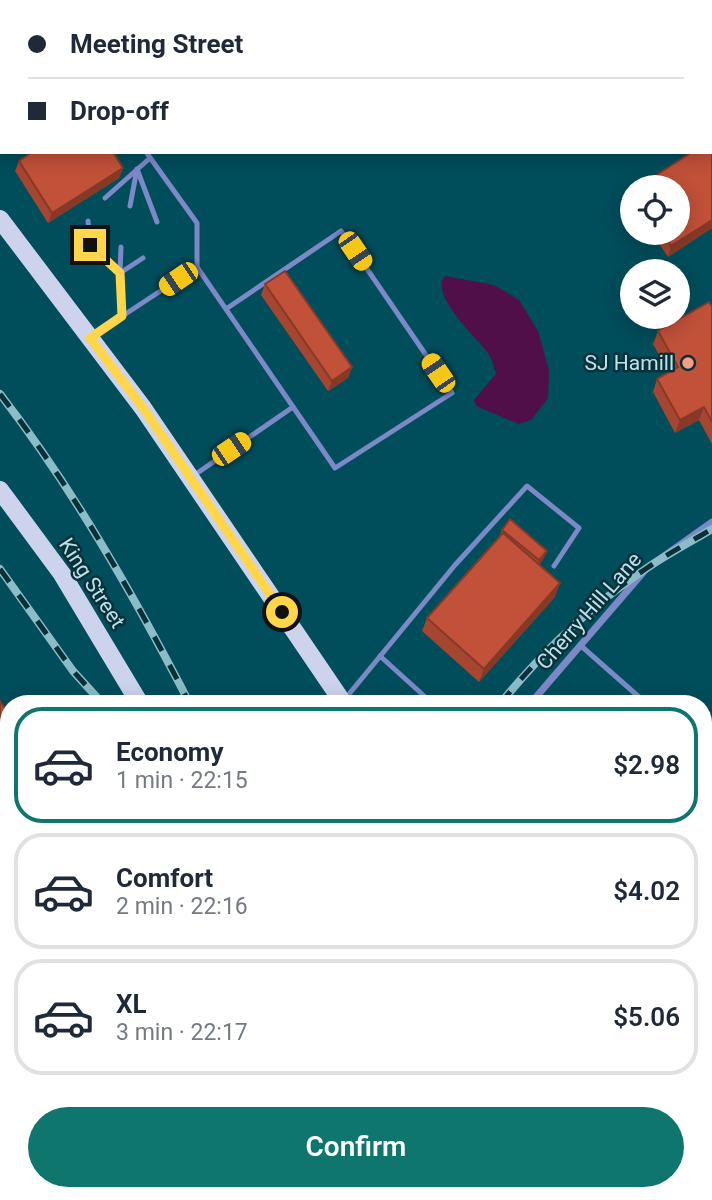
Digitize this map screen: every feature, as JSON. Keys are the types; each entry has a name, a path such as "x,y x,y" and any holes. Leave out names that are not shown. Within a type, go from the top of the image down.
{"main road":[{"path":"0,219 143,408 338,695"},
{"name":"King Street","path":"0,490 62,574 135,695"}],"street":[{"name":"Cherry Hill Lane","path":"538,695 647,568 712,522"}],"lane":[{"path":"105,198 137,169 148,155 197,223 197,267 335,468 452,393 341,231 226,309"},
{"path":"130,206 137,169"},
{"path":"137,169 157,222"},
{"path":"88,221 90,245 120,273"},
{"path":"121,247 122,316"},
{"path":"120,273 143,258"},
{"path":"90,338 197,267"},
{"path":"190,478 293,407"},
{"path":"349,695 455,565 527,486 579,527 554,566"},
{"path":"580,645 637,695"},
{"path":"380,656 423,695"}],"shaded area":[{"path":"445,276 494,285 519,300 538,331 549,370 548,398 531,420 519,424 476,406 474,400 496,374 488,353 456,316 443,294"}],"building":[{"path":"29,154 114,154 123,168 52,213 19,161"},
{"path":"689,154 712,154 712,220 690,234 690,175 657,175"},
{"path":"285,271 352,367 332,381 265,284"},
{"name":"SJ Hamill","path":"709,302 712,307 712,422 704,407 680,420 657,379 678,367 658,331 690,329 690,313"},
{"path":"510,519 547,551 539,560 502,530"},
{"path":"503,533 560,583 484,669 427,618"}],"railway":[{"path":"0,394 53,468 102,544 185,695"},
{"path":"508,695 550,648 606,598 655,563 712,529"},
{"path":"0,569 73,671 95,695"}],"place":[{"name":"SJ Hamill","path":"688,363"}],"route":[{"path":"90,245 120,273 122,316 90,338 143,408 282,612"}]}
